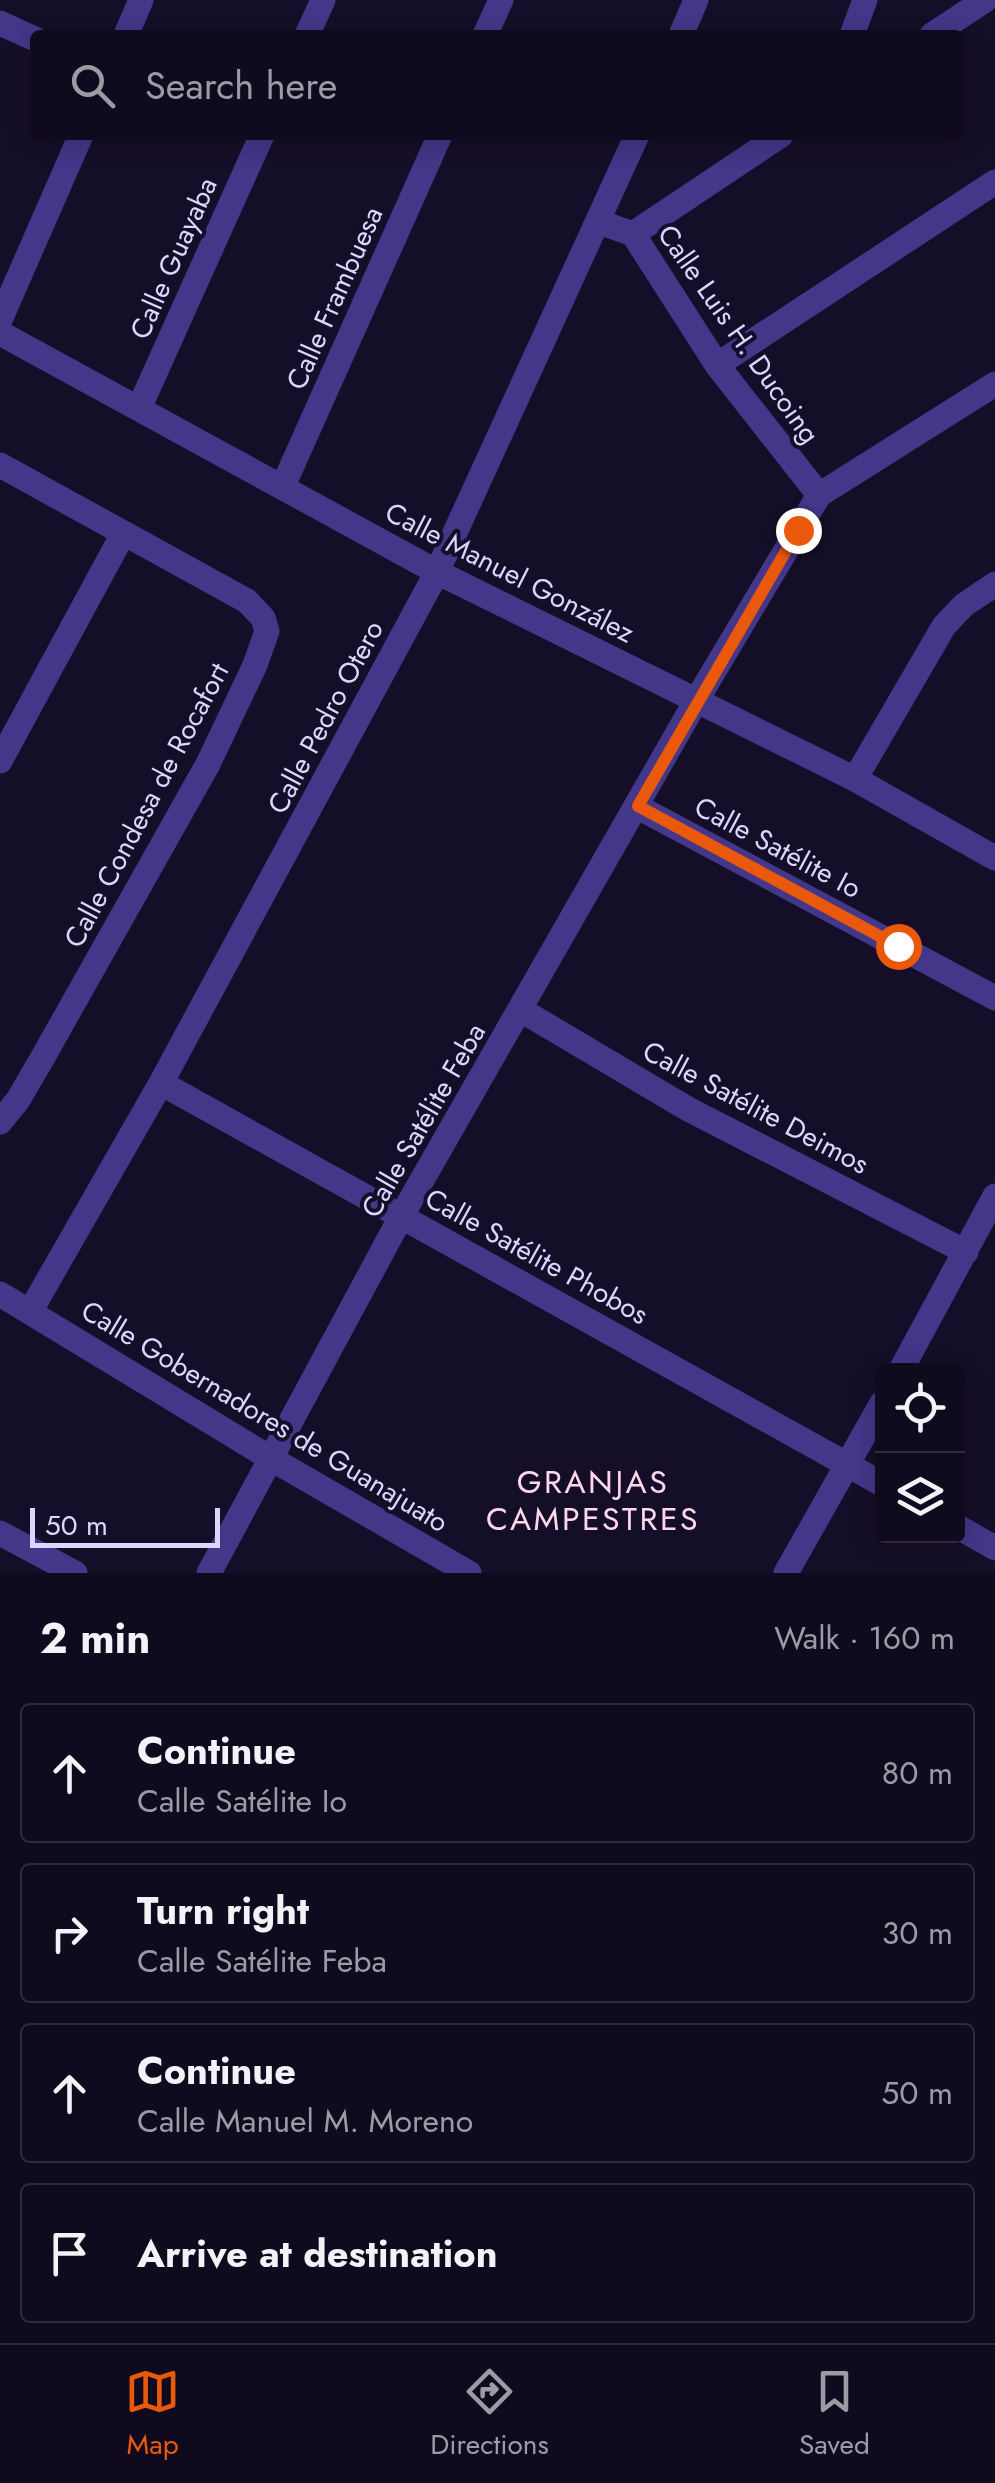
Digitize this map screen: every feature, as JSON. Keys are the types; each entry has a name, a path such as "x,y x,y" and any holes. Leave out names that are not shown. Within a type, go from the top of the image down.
{"street":[{"path":"128,30 141,0"},
{"path":"309,30 322,0"},
{"path":"487,30 501,0"},
{"path":"682,30 696,0"},
{"path":"854,30 865,0"},
{"path":"940,30 985,0"},
{"path":"0,24 30,37"},
{"path":"0,320 79,140"},
{"name":"Calle Guayaba","path":"140,406 255,140"},
{"name":"Calle Frambuesa","path":"283,486 438,140"},
{"name":"Calle Pedro Otero","path":"31,1310 161,1082 437,572 635,140"},
{"path":"633,234 774,140"},
{"path":"718,365 995,182"},
{"name":"Calle Luis H. Ducoing","path":"599,222 633,234 718,365 819,496"},
{"name":"Calle Manuel González","path":"0,333 140,406 437,572 856,779 995,857"},
{"path":"819,496 995,384"},
{"name":"Calle Condesa de Rocafort","path":"0,465 247,602 263,618 267,631 208,764 44,1057 0,1122"},
{"name":"Calle Satélite Feba","path":"209,1573 402,1215 696,701 819,496"},
{"path":"0,761 123,534"},
{"path":"856,779 944,626 964,605 995,584"},
{"name":"Calle Satélite Io","path":"638,806 995,998"},
{"name":"Calle Satélite Deimos","path":"521,1010 688,1109 966,1252"},
{"name":"Calle Satélite Phobos","path":"161,1082 875,1480"},
{"path":"904,1363 995,1196"},
{"name":"Calle Gobernadores de Guanajuato","path":"0,1294 469,1573"},
{"path":"786,1573 875,1416"},
{"path":"965,1530 995,1548"},
{"path":"0,1532 75,1573"}],"district":[{"name":"GRANJAS CAMPESTRES","path":"593,1500"}],"route":[{"path":"798,530 638,806 898,946"}]}
